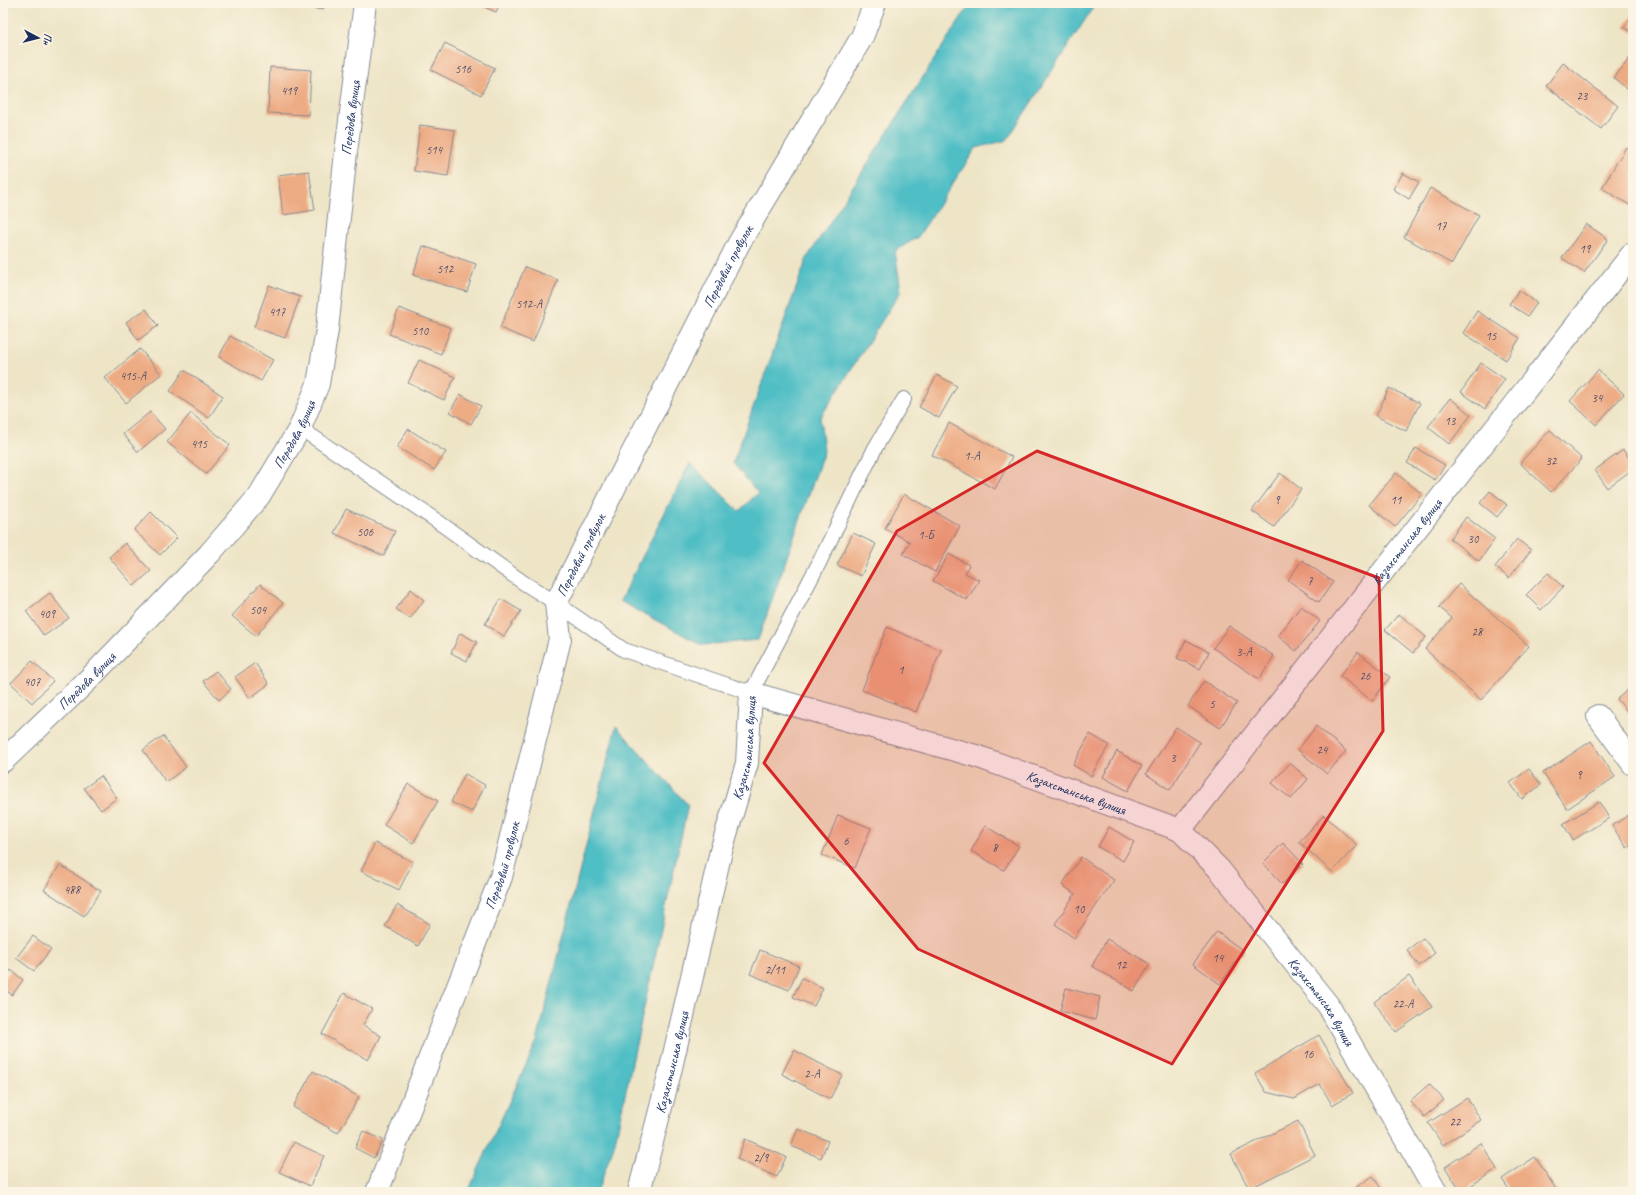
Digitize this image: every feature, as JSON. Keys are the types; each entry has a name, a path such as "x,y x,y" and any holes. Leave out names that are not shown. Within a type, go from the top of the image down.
{"street":[{"name":"Передова вулиця","path":"3,761 89,679 210,553 259,496 300,428 318,384 327,330 346,152 365,3"},
{"name":"Передовий провулок","path":"377,1192 501,877 560,639 556,603 739,243 862,36 876,3"},
{"name":"Казахстанська вулиця","path":"1180,830 1633,253"},
{"name":"Казахстанська вулиця","path":"639,1192 670,1072 721,851 747,763 751,693 976,756 1180,830 1219,870 1328,1005 1436,1192"},
{"path":"1598,716 1633,764"}],"lane":[{"path":"300,428 437,521 524,583 624,650 751,693 819,563 875,448 904,399"}],"highlighted area":[{"path":"1037,451 1379,578 1383,731 1172,1064 918,949 764,763 897,531"}],"water":[{"path":"974,3 1096,3 1007,140 976,148 918,237 895,251 901,291 820,418 824,451 758,640 702,645 620,601 690,463 739,511 758,493 733,463 807,258 962,16"},
{"path":"616,726 688,805 614,1146 597,1192 468,1192 537,1041"}],"building":[{"path":"295,3 325,3 323,10 295,6"},
{"path":"475,3 500,3 496,12"},
{"path":"1633,15 1633,33 1624,27"},
{"path":"445,43 495,68 481,95 431,70"},
{"path":"1633,54 1633,94 1614,78"},
{"path":"1563,63 1618,106 1601,129 1546,86"},
{"path":"270,67 311,70 309,115 268,113"},
{"path":"420,125 455,130 448,176 414,171"},
{"path":"1626,147 1633,151 1633,203 1631,206 1602,188"},
{"path":"309,171 315,210 283,215 278,175"},
{"path":"1403,173 1419,182 1409,199 1393,189"},
{"path":"1430,188 1479,215 1452,264 1404,237"},
{"path":"1586,224 1608,239 1584,273 1562,258"},
{"path":"423,246 476,264 467,292 413,275"},
{"path":"525,267 558,280 533,342 500,328"},
{"path":"269,285 300,297 285,338 254,327"},
{"path":"1519,290 1537,303 1528,316 1509,304"},
{"path":"399,308 451,328 441,354 389,334"},
{"path":"146,309 158,326 138,340 126,322"},
{"path":"1477,311 1520,338 1506,360 1463,333"},
{"path":"230,336 273,360 261,381 219,357"},
{"path":"140,349 161,374 126,403 105,378"},
{"path":"419,360 455,377 444,400 408,383"},
{"path":"1481,363 1505,379 1485,409 1461,392"},
{"path":"184,370 223,396 209,418 170,391"},
{"path":"1598,370 1624,394 1596,425 1570,401"},
{"path":"937,375 957,386 939,418 919,407"},
{"path":"1389,388 1420,403 1406,431 1376,416"},
{"path":"460,394 481,406 471,424 450,412"},
{"path":"1450,398 1471,415 1449,444 1428,427"},
{"path":"150,412 165,429 138,452 123,434"},
{"path":"191,413 230,445 206,474 167,442"},
{"path":"949,423 1012,457 995,489 932,455"},
{"path":"408,429 446,452 434,470 397,447"},
{"path":"1550,430 1582,459 1551,492 1520,463"},
{"path":"1416,448 1445,465 1435,480 1407,463"},
{"path":"1623,450 1633,463 1633,469 1607,488 1595,470"},
{"path":"1280,473 1301,489 1274,527 1252,511"},
{"path":"1396,473 1422,494 1395,527 1369,505"},
{"path":"1490,491 1507,505 1497,517 1480,503"},
{"path":"904,494 960,526 935,572 903,554 910,542 885,528"},
{"path":"346,509 395,531 384,556 334,533"},
{"path":"151,512 177,538 160,555 134,530"},
{"path":"1466,517 1495,539 1479,561 1450,539"},
{"path":"853,533 876,544 861,576 837,565"},
{"path":"1517,539 1531,550 1509,578 1495,567"},
{"path":"125,543 151,571 134,586 109,557"},
{"path":"949,554 969,565 965,573 979,580 967,600 933,581"},
{"path":"1302,560 1333,582 1319,602 1288,580"},
{"path":"1548,573 1563,587 1541,610 1526,595"},
{"path":"260,584 283,603 256,636 232,616"},
{"path":"1459,584 1529,646 1481,700 1425,649 1452,618 1439,607"},
{"path":"411,589 424,600 410,619 396,609"},
{"path":"50,593 69,618 44,636 26,611"},
{"path":"501,599 521,611 504,636 485,624"},
{"path":"1301,606 1320,621 1296,651 1278,636"},
{"path":"1399,614 1426,637 1413,653 1385,630"},
{"path":"1229,626 1274,656 1259,679 1213,648"},
{"path":"887,627 941,650 916,712 862,690"},
{"path":"460,633 477,642 467,661 451,653"},
{"path":"1186,640 1209,652 1200,669 1177,658"},
{"path":"1358,652 1390,677 1372,701 1340,676"},
{"path":"32,661 53,681 32,703 11,683"},
{"path":"255,663 269,684 250,698 235,677"},
{"path":"216,671 231,689 219,700 203,681"},
{"path":"1204,681 1237,703 1220,728 1188,706"},
{"path":"1632,686 1633,687 1633,718 1617,699"},
{"path":"1316,726 1346,751 1327,774 1298,750"},
{"path":"1176,727 1200,742 1170,790 1146,774"},
{"path":"1090,734 1109,745 1091,776 1073,765"},
{"path":"163,736 186,767 166,782 143,750"},
{"path":"1591,741 1615,777 1567,809 1543,773"},
{"path":"1117,751 1142,766 1128,791 1103,777"},
{"path":"1290,763 1308,779 1291,799 1272,783"},
{"path":"1529,769 1541,785 1522,799 1510,783"},
{"path":"465,774 485,785 472,812 451,802"},
{"path":"101,776 117,798 101,810 84,788"},
{"path":"408,784 438,801 413,843 384,825"},
{"path":"1599,802 1609,818 1573,840 1563,824"},
{"path":"1633,812 1633,844 1627,848 1612,826"},
{"path":"838,815 871,828 855,868 822,855"},
{"path":"1324,815 1357,845 1332,872 1299,842"},
{"path":"985,826 1019,846 1004,870 971,851"},
{"path":"1109,827 1134,842 1123,861 1098,847"},
{"path":"375,843 413,862 399,890 361,871"},
{"path":"1283,843 1303,864 1282,884 1263,863"},
{"path":"1081,857 1114,880 1074,938 1055,924 1075,894 1062,885"},
{"path":"60,865 101,891 84,916 44,890"},
{"path":"397,905 430,924 418,946 385,926"},
{"path":"1217,932 1244,951 1220,984 1193,964"},
{"path":"33,936 51,949 34,971 16,958"},
{"path":"1423,938 1435,953 1419,966 1407,950"},
{"path":"1107,939 1150,964 1134,991 1092,966"},
{"path":"760,950 799,966 789,990 750,974"},
{"path":"11,970 23,980 12,995 3,988 3,980"},
{"path":"1409,976 1432,1007 1396,1032 1374,1002"},
{"path":"802,978 823,988 814,1006 793,997"},
{"path":"1066,988 1100,997 1095,1020 1060,1011"},
{"path":"344,993 372,1009 363,1025 381,1036 368,1060 322,1034"},
{"path":"1319,1035 1353,1093 1332,1105 1320,1084 1294,1099 1266,1092 1255,1073"},
{"path":"794,1050 842,1075 830,1099 782,1074"},
{"path":"313,1071 359,1097 338,1133 293,1107"},
{"path":"1429,1084 1444,1100 1424,1117 1410,1101"},
{"path":"1467,1098 1481,1120 1443,1145 1428,1123"},
{"path":"1298,1121 1315,1155 1249,1189 1231,1154"},
{"path":"798,1129 828,1141 821,1158 791,1146"},
{"path":"363,1131 383,1140 374,1158 355,1148"},
{"path":"745,1139 786,1157 777,1177 737,1159"},
{"path":"294,1142 324,1156 310,1186 279,1172"},
{"path":"1481,1143 1497,1169 1461,1192 1445,1167"},
{"path":"1535,1157 1558,1192 1508,1192 1510,1191 1502,1179"},
{"path":"1373,1176 1383,1192 1349,1192"}]}
